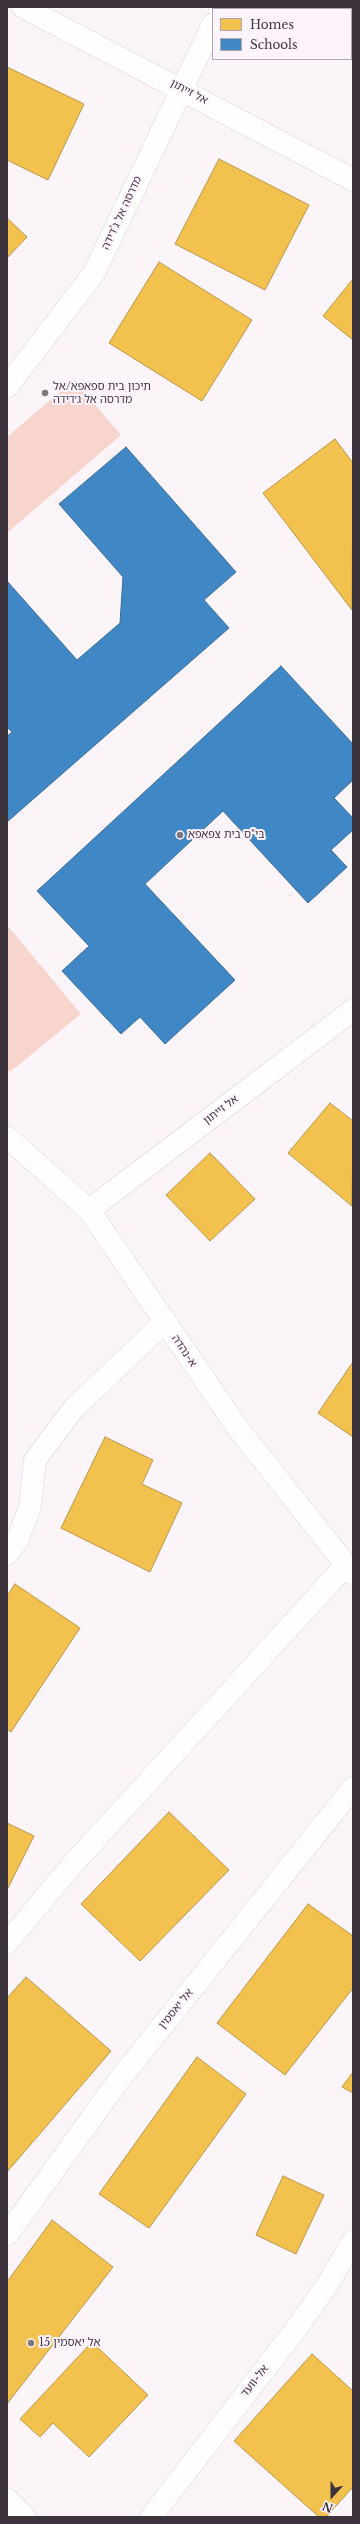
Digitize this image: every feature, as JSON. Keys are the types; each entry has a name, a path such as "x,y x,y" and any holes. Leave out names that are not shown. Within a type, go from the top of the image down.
{"street":[{"name":"אל זייתון","path":"23,7 353,180"},
{"name":"מדרסה אל ג'דידה","path":"7,387 94,273 212,26"},
{"name":"אל זייתון","path":"90,1210 353,1010"},
{"name":"א-נהדה","path":"7,1136 90,1210 237,1427 349,1569"},
{"path":"7,1554 17,1541 30,1507 35,1460 74,1408 165,1322"},
{"path":"7,1943 72,1865 349,1569"},
{"name":"אל יאסמין","path":"7,2235 119,2080 353,1788"},
{"name":"אל-וועד","path":"151,2517 299,2325 329,2282 353,2240"},
{"path":"7,2499 24,2517"}],"shaded area":[{"path":"74,380 121,435 7,533 7,437"},
{"path":"7,925 81,1014 10,1072 7,1068"}],"building: Homes":[{"path":"7,67 84,104 48,180 7,160"},
{"path":"219,159 309,205 265,290 175,244"},
{"path":"7,218 27,237 7,258"},
{"path":"159,262 252,320 202,401 109,343"},
{"path":"353,279 353,340 323,316"},
{"path":"335,439 353,463 352,610 263,493"},
{"path":"330,1103 353,1121 352,1206 288,1153"},
{"path":"210,1153 255,1199 210,1241 166,1195"},
{"path":"353,1362 353,1437 318,1413"},
{"path":"105,1437 153,1460 142,1484 182,1503 150,1572 61,1528"},
{"path":"15,1584 80,1628 11,1732 7,1729 7,1596"},
{"path":"169,1812 229,1870 140,1961 81,1904"},
{"path":"7,1823 34,1836 7,1890"},
{"path":"308,1904 353,1936 353,1988 285,2075 217,2023"},
{"path":"26,1977 111,2051 7,2172 7,1998"},
{"path":"197,2057 246,2094 149,2228 99,2194"},
{"path":"353,2072 353,2093 342,2087"},
{"path":"283,2176 324,2195 296,2254 256,2235"},
{"name":"אל יאסמין 15","path":"52,2220 113,2267 7,2404 7,2282"},
{"path":"92,2342 148,2395 89,2457 53,2423 40,2437 20,2419"},
{"path":"312,2354 353,2391 353,2487 326,2517 319,2517 234,2441"}],"building: Schools":[{"path":"126,447 236,572 204,600 229,628 7,822 7,736 12,732 7,727 7,581 77,660 120,623 123,577 59,504"},
{"path":"281,666 353,744 353,780 334,798 353,818 353,830 331,850 347,867 308,903 223,811 145,884 235,980 165,1044 140,1017 121,1034 62,971 89,946 37,891"}],"place":[{"name":"תיכון בית ספאפא/אל מדרסה אל ג׳דידה","path":"45,393"},
{"name":"בי\"ס בית צפאפא","path":"180,835"},
{"name":"אל יאסמין 15","path":"31,2343"}]}
